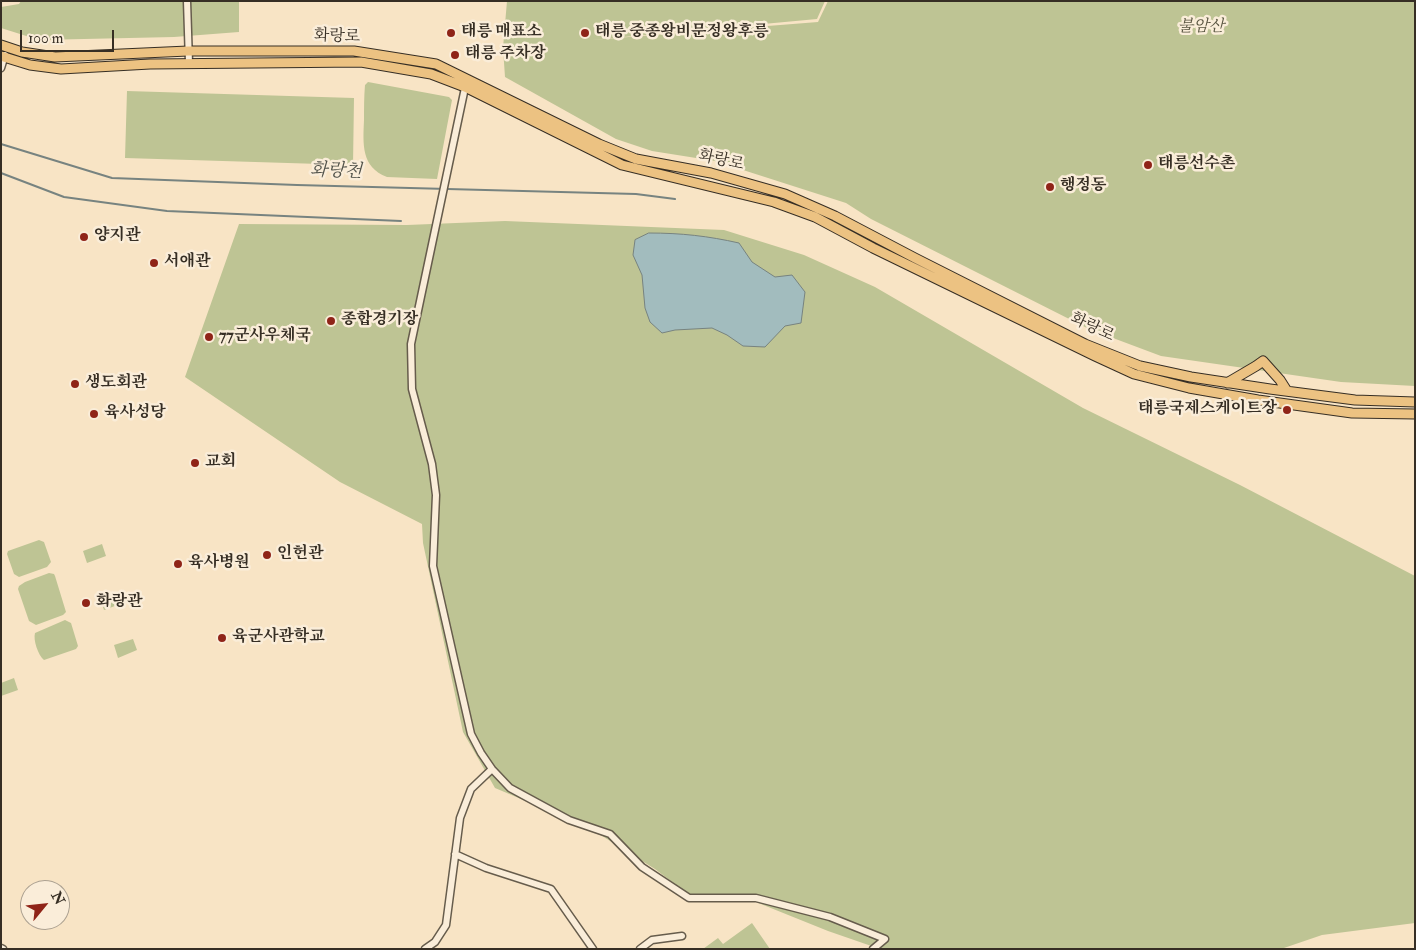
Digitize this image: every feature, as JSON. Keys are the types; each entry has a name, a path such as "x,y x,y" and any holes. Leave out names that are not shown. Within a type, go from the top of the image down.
{"main road":[{"name":"화랑로","path":"4,46 22,52 55,57 188,51 354,51 436,64 466,83 622,165 774,202 815,217 873,248 1134,374 1189,388 1288,404 1352,413 1415,414"},
{"name":"화랑로","path":"3,57 30,65 61,69 189,63 361,62 431,74 466,83 636,159 711,173 785,194 835,216 1085,344 1140,366 1191,377 1322,396 1382,402 1415,402"},
{"path":"1189,388 1195,386 1230,392 1233,388 1228,383 1263,360 1288,391"},
{"path":"1288,404 1287,399 1311,402 1318,400 1322,396"}],"street":[{"path":"187,1 189,63"},
{"path":"1,68 4,46"},
{"path":"466,83 411,344 412,390 432,464 436,495 433,566 471,734 492,770 510,788 569,820 610,834 642,867 689,898 756,898 830,917 884,939 873,949"},
{"path":"425,949 435,942 446,925 460,818 471,789 492,770"},
{"path":"455,854 486,868 551,889 593,949"},
{"path":"640,949 652,940 682,936"}],"green space":[{"path":"21,1 239,1 239,32 174,37 39,40 1,28 1,7 19,4"},
{"name":"태릉선수촌","path":"507,1 825,1 817,19 591,40 818,22 828,1 1415,1 1415,386 1341,382 1161,356 1089,329 871,219 846,203 715,161 652,151 616,139 505,77 503,48"},
{"path":"368,82 449,97 452,100 437,179 387,177 372,167 365,154 364,146 364,98 365,85"},
{"path":"127,91 354,98 353,165 125,158"},
{"path":"505,221 724,230 804,255 875,287 1083,408 1240,485 1415,576 1415,923 1322,935 1281,949 880,949 828,931 736,894 688,894 655,869 599,834 495,788 463,732 423,543 422,524 340,482 185,377 239,224 407,225"},
{"path":"39,540 44,542 51,562 47,567 19,577 14,574 7,554 8,551"},
{"path":"102,544 106,556 87,563 83,551"},
{"path":"49,573 55,576 66,612 63,615 36,625 29,621 18,589 25,582"},
{"path":"119,592 123,603 104,610 100,598"},
{"path":"65,620 71,623 78,646 76,649 44,660 36,647 35,633"},
{"path":"133,639 137,650 118,658 114,645"},
{"path":"14,678 18,690 1,696 1,683"},
{"path":"752,923 770,949 703,949 718,938 723,944"}],"water":[{"path":"649,233 694,235 739,243 752,262 775,277 792,275 805,292 801,323 785,326 765,347 743,346 712,328 675,330 662,333 650,322 645,308 642,275 633,255 635,240"}],"waterway":[{"name":"화랑천","path":"1,144 112,178 636,194 675,199"},
{"path":"1,173 64,197 167,211 401,221"}],"place":[{"name":"태릉 매표소","path":"451,33"},
{"name":"태릉 중종왕비문정왕후릉","path":"585,33"},
{"name":"태릉 주차장","path":"455,55"},
{"name":"태릉선수촌","path":"1148,165"},
{"name":"행정동","path":"1050,187"},
{"name":"양지관","path":"84,237"},
{"name":"서애관","path":"154,263"},
{"name":"종합경기장","path":"331,321"},
{"name":"77군사우체국","path":"209,337"},
{"name":"생도회관","path":"75,384"},
{"name":"태릉국제스케이트장","path":"1287,410"},
{"name":"육사성당","path":"94,414"},
{"name":"교회","path":"195,463"},
{"name":"인헌관","path":"267,555"},
{"name":"육사병원","path":"178,564"},
{"name":"화랑관","path":"86,603"},
{"name":"육군사관학교","path":"222,638"}],"park label":[{"name":"불암산","path":"1201,28"}]}
